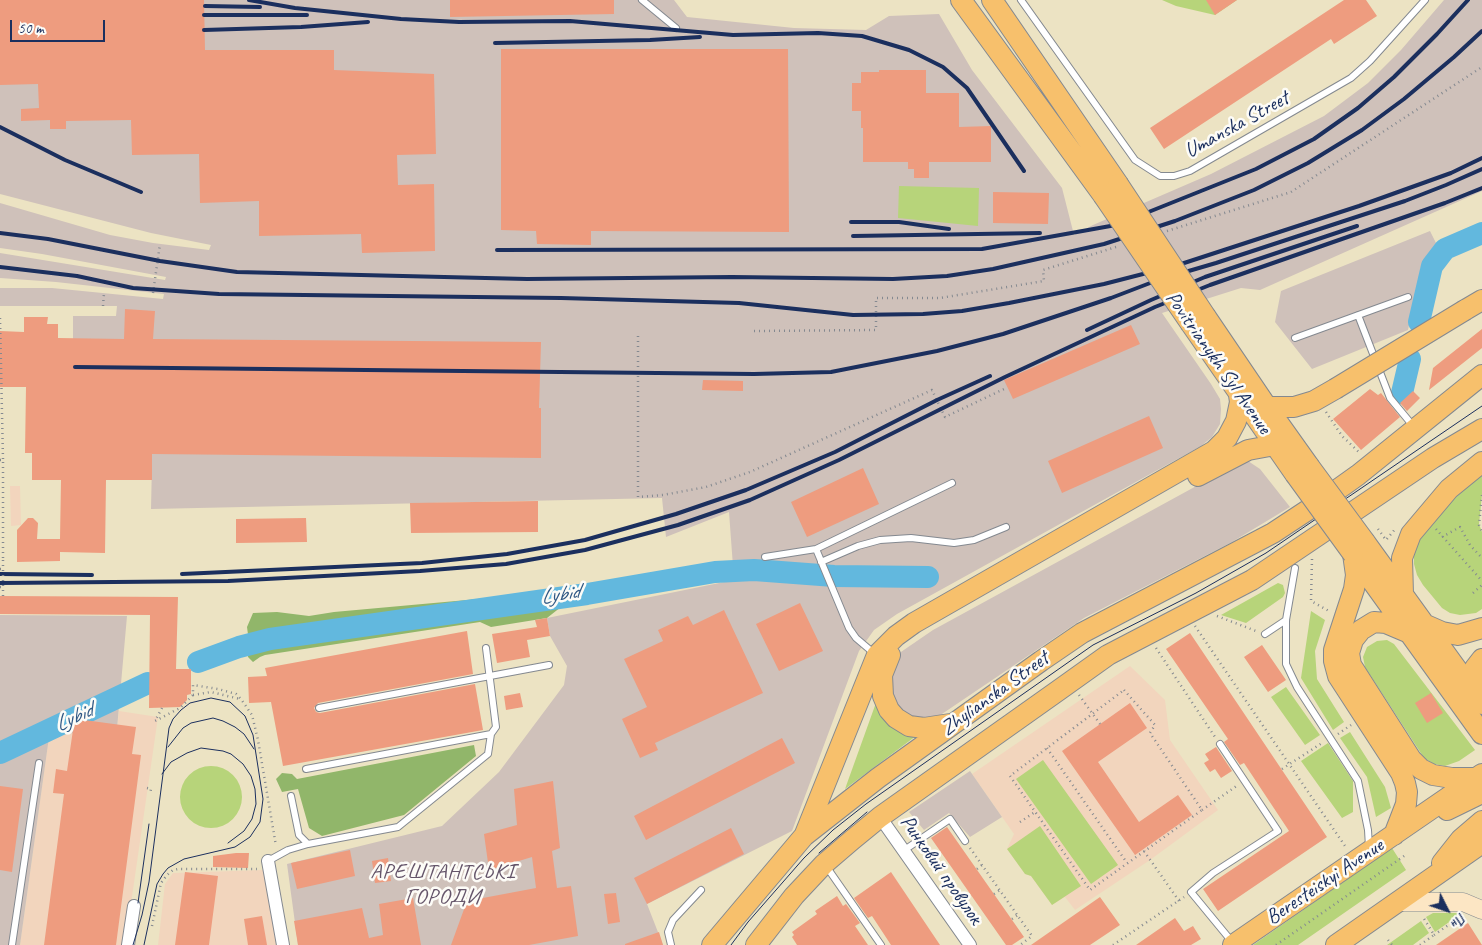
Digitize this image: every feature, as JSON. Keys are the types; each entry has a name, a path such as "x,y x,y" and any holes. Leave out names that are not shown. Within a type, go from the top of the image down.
{"main road":[{"name":"Povitrianykh Syl Avenue","path":"961,0 1110,190"},
{"name":"Povitrianykh Syl Avenue","path":"992,0 1110,190 1198,320 1267,407 1302,470"},
{"path":"1267,407 1294,407 1314,401 1482,300"},
{"name":"Povitrianykh Syl Avenue","path":"1198,320 1239,395 1274,445 1302,470 1365,542 1403,594 1419,630 1478,699"},
{"name":"Zhylianska Street","path":"712,945 804,836 878,778 1041,660 1082,633 1273,533 1323,500 1482,375"},
{"path":"804,836 876,656 896,636 914,624 1214,452 1227,438 1236,421 1240,402 1239,395"},
{"name":"Zhylianska Street","path":"761,942 794,896 824,864 880,817 1108,655 1252,580 1432,458 1482,429"},
{"path":"955,723 924,728 909,726 896,718 889,710 883,696 882,675 891,654 911,638 945,617 1233,457 1248,450 1274,445"},
{"path":"1403,594 1402,558 1411,534 1449,489 1482,462"},
{"name":"Povitrianykh Syl Avenue","path":"1365,542 1479,730"},
{"path":"1365,542 1354,589 1337,642 1334,661 1338,676 1401,773 1405,783 1407,792 1406,804 1394,835"},
{"path":"1480,782 1433,775 1421,769 1411,759 1351,665 1349,653 1352,640 1361,630 1374,622 1458,635 1482,628"},
{"path":"1478,699 1472,677 1475,668 1482,659"},
{"name":"Beresteiskyi Avenue","path":"1233,945 1394,835 1480,782"},
{"path":"1427,882 1461,839 1482,821"},
{"path":"1336,945 1482,843"},
{"path":"1397,902 1463,902 1474,911"}],"street":[{"name":"Ринковий провулок","path":"880,817 970,945"},
{"path":"268,861 283,945"},
{"path":"128,945 134,906"}],"lane":[{"path":"642,0 676,28"},
{"name":"Umanska Street","path":"1021,0 1135,160 1160,176 1174,176 1190,172 1351,78 1425,0"},
{"path":"1295,338 1408,297"},
{"path":"1358,315 1390,398 1415,428"},
{"path":"765,557 816,549 952,483"},
{"path":"821,562 858,546 880,540 911,538 954,543 974,540 1006,527"},
{"path":"816,549 849,628 856,638 876,656"},
{"path":"1295,568 1286,620 1286,664 1296,687 1358,781 1368,830 1370,851"},
{"path":"1265,634 1286,620"},
{"path":"268,861 288,850 308,844 398,826 488,754 491,734 496,727 486,648"},
{"path":"319,708 549,665"},
{"path":"306,769 491,734"},
{"path":"1220,744 1278,831 1213,873 1191,892 1233,945"},
{"path":"12,945 39,763"},
{"path":"291,796 299,835 308,844"},
{"path":"904,852 950,819 965,841"},
{"path":"824,864 881,945"},
{"path":"671,945 668,932 673,920 702,890"}],"path":[{"path":"153,292 160,244"},
{"path":"104,293 104,306"},
{"path":"0,318 3,559 1,587 3,596"},
{"path":"638,336 638,497 663,495 706,487 750,472 932,390 945,417 1004,390"},
{"path":"1323,408 1342,436 1362,455"},
{"path":"1482,495 1479,524 1482,532"},
{"path":"1433,525 1482,581"},
{"path":"1442,537 1460,527 1470,545 1482,558"},
{"path":"1365,542 1386,540"},
{"path":"1312,556 1311,601 1333,613"},
{"path":"1473,593 1482,585"},
{"path":"1216,615 1265,634"},
{"path":"1195,626 1345,846"},
{"path":"1156,648 1220,744"},
{"path":"152,926 161,883 174,870 257,869 268,861 276,846 252,715 236,694 218,688 192,687 193,695"},
{"path":"1202,810 1150,734 1154,725 1124,690 1010,776 1090,890 1244,781"},
{"path":"162,708 155,720 180,708 193,695 210,692 241,699"},
{"path":"1079,695 1100,724"},
{"path":"1282,769 1352,726"},
{"path":"1047,748 1127,863"},
{"path":"147,788 151,789 150,794"},
{"path":"1020,822 1035,812"},
{"path":"965,841 1032,936 1020,945"},
{"path":"1144,851 1179,901"},
{"path":"1276,945 1407,854"},
{"path":"977,869 982,865"},
{"path":"994,894 1000,890"},
{"path":"1113,945 1191,892"},
{"path":"1420,945 1474,911"},
{"path":"1012,919 1018,915"},
{"path":"1422,916 1434,935"},
{"path":"1388,940 1392,945"}],"shaded area":[{"path":"0,0 674,0 687,17 794,28 866,30 889,16 939,14 972,70 1062,188 1074,235 1211,174 1324,116 1368,83 1401,50 1444,0 1482,0 1482,191 1260,290 1241,288 1162,313 1220,399 1220,424 1212,437 1201,446 897,614 874,630 859,651 792,831 647,904 663,945 298,945 287,864 442,826 499,772 564,685 567,666 550,636 547,618 734,580 729,512 666,537 662,498 151,509 152,463 73,339 73,316 116,316 117,306 0,306 0,288 52,288 163,299 164,294 0,278 0,253 165,280 166,277 0,248 0,203 110,235 209,250 211,245 151,233 0,194"},
{"path":"1430,231 1436,243 1434,256 1421,267 1408,330 1312,369 1275,322 1281,291"},
{"path":"1248,461 1260,469 1290,507 1232,542 1084,618 936,718 914,718 900,711 888,696 887,671 898,654 933,630 1211,478"},
{"path":"10,486 20,486 21,525 11,526"},
{"path":"0,615 127,616 116,740 50,730 20,945 0,945"},
{"path":"1130,666 1165,700 1170,740 1218,810 1150,860 1075,910 1065,897 1052,905 1031,876 1025,874 1007,849 1014,834 972,774"},
{"path":"119,711 158,717 125,945 20,945 50,730 116,740"},
{"path":"970,771 1002,817 970,837 949,813 924,830 909,812"},
{"path":"264,870 278,945 158,945 165,884 173,873"}],"green space":[{"path":"1162,0 1237,0 1215,15 1176,6"},
{"path":"899,186 979,188 978,226 898,218"},
{"path":"1482,472 1479,524 1482,532 1482,609 1476,613 1460,615 1450,613 1442,608 1423,585 1417,575 1414,564 1414,550 1422,535 1440,513"},
{"path":"1278,583 1283,585 1285,593 1283,597 1246,623 1221,615"},
{"path":"550,592 564,593 566,603 547,618 491,627 480,622 265,655 253,662 248,657 247,627 253,613 277,612 309,616 489,598 505,600"},
{"path":"1311,611 1325,620 1315,651 1317,679 1344,722 1333,730 1301,678"},
{"path":"1387,640 1394,644 1475,750 1459,761 1445,766 1434,764 1424,758 1365,667 1363,657 1367,647 1377,641"},
{"path":"1286,687 1320,735 1305,745 1271,697"},
{"path":"877,700 916,736 845,789"},
{"path":"1350,732 1385,787 1391,808 1376,817 1367,777 1340,738"},
{"path":"1328,743 1353,781 1353,812 1342,818 1301,761"},
{"path":"474,745 476,756 404,815 322,836 309,828 298,789 282,792 276,779 282,773 292,774 297,779"},
{"path":"1043,760 1118,865 1091,884 1016,779"},
{"path":"211,766 228,771 233,775 237,780 242,797 237,814 233,819 228,823 211,828 194,823 189,819 185,814 180,797 185,780 189,775 194,771"},
{"path":"1040,826 1081,886 1052,905 1031,876 1025,874 1007,849"},
{"path":"1392,848 1406,870 1298,945 1253,945"},
{"path":"1433,913 1462,913 1435,932 1426,917"},
{"path":"1421,921 1429,933 1413,945 1387,945"}],"building":[{"path":"0,0 204,0 205,50 334,50 334,70 434,74 436,154 397,155 398,185 434,184 435,251 362,253 361,234 259,236 259,201 200,203 199,154 132,155 131,120 66,121 66,129 50,129 50,120 21,121 21,109 39,108 38,84 0,85"},
{"path":"450,0 614,0 614,14 450,17"},
{"path":"1206,0 1237,0 1215,15"},
{"path":"1344,0 1366,0 1377,16 1334,44 1331,39 1164,149 1150,128"},
{"path":"501,49 788,49 789,232 591,231 591,245 537,244 536,231 501,230"},
{"path":"879,70 926,70 926,93 959,93 959,127 991,126 991,162 929,162 929,178 914,178 914,169 908,169 908,162 863,162 861,111 852,111 852,83 861,83 861,72 879,72"},
{"path":"993,192 1049,193 1048,224 993,223"},
{"path":"125,309 155,311 153,339 541,342 539,408 541,408 541,458 152,454 152,480 106,480 105,553 60,552 60,561 17,562 17,530 28,518 33,518 38,523 37,539 60,539 61,480 32,480 32,453 25,453 26,387 0,387 0,331 24,332 24,317 48,317 47,324 58,324 58,338 124,339"},
{"path":"1131,325 1140,344 1013,399 1004,380"},
{"path":"1482,329 1482,348 1429,390 1433,368"},
{"path":"703,380 743,381 743,391 702,390"},
{"path":"1370,389 1378,395 1381,393 1400,417 1361,450 1333,419"},
{"path":"1413,391 1420,398 1407,411 1400,403"},
{"path":"1149,416 1163,448 1062,493 1048,461"},
{"path":"863,468 879,504 807,537 791,502"},
{"path":"538,501 538,532 411,533 410,503"},
{"path":"306,518 307,542 236,543 236,519"},
{"path":"0,596 178,597 176,669 191,669 191,694 187,695 187,700 180,707 149,708 150,615 0,614"},
{"path":"800,603 823,651 779,671 756,624"},
{"path":"724,610 763,693 655,743 658,750 640,758 622,719 647,707 624,659 663,641 658,630 688,616 693,625"},
{"path":"547,618 550,636 527,640 530,657 497,663 492,634 537,627 535,620"},
{"path":"467,631 473,674 318,703 314,708 316,712 320,713 475,684 483,730 283,766 271,702 249,703 248,677 267,676 265,668"},
{"path":"1190,633 1327,837 1218,911 1203,889 1289,831 1244,763 1240,765 1224,742 1228,739 1166,649"},
{"path":"1262,645 1286,680 1268,692 1244,657"},
{"path":"520,693 523,707 506,710 504,696"},
{"path":"1431,693 1443,713 1427,723 1415,703"},
{"path":"1130,703 1147,728 1098,762 1139,822 1178,795 1192,815 1135,855 1062,751"},
{"path":"84,720 136,727 132,754 141,755 116,945 44,945 64,794 53,793 56,769 67,771 74,723"},
{"path":"782,738 795,763 646,840 634,816"},
{"path":"1216,747 1232,771 1221,778 1215,769 1210,772 1204,763 1209,760 1205,754"},
{"path":"553,781 560,848 552,851 557,888 571,886 578,936 529,945 451,945 467,901 536,888 532,857 489,870 484,834 517,825 514,789"},
{"path":"0,786 23,789 12,872 0,870"},
{"path":"947,827 1024,937 1012,945 1006,945 931,838"},
{"path":"731,828 744,854 647,904 634,878"},
{"path":"350,850 355,876 297,889 291,863"},
{"path":"249,853 248,868 213,867 213,856"},
{"path":"388,858 391,881 375,883 372,861"},
{"path":"185,872 218,876 209,945 175,945"},
{"path":"891,872 940,945 891,945 872,916 868,918 854,898"},
{"path":"616,893 620,922 608,924 604,894"},
{"path":"837,896 843,906 846,904 860,923 855,926 868,945 797,945 792,937 794,935 792,932 817,914 815,911"},
{"path":"1100,897 1120,925 1090,945 1031,945"},
{"path":"413,898 421,945 298,945 294,921 362,908 369,938 383,935 379,904"},
{"path":"262,916 267,945 248,945 244,919"},
{"path":"1175,918 1184,931 1193,926 1201,939 1191,945 1136,945"},
{"path":"1468,923 1482,945 1436,945"},
{"path":"659,932 663,945 625,945 625,944"}],"waterway":[{"name":"Lybid","path":"1419,322 1432,266 1445,249 1482,233"},
{"name":"Lybid","path":"1402,393 1410,359"},
{"name":"Lybid","path":"198,662 239,647 270,639 587,594 715,572 754,570 834,576 928,577"},
{"name":"Lybid","path":"0,753 148,683"}],"tram line":[{"path":"731,945 748,922 804,858 833,830 866,804 1093,645 1196,593 1266,553 1482,406"},
{"path":"133,945 149,882 169,728 173,719 190,703 211,698 230,702 245,716 253,735 263,799 260,822 250,837 235,847 184,859 168,868 157,884 144,945"},
{"path":"168,747 183,728 191,723 213,718 235,727 244,734 254,749"},
{"path":"162,774 171,762 201,748 231,754 243,764 251,776 255,789 256,804 252,819 244,831 228,843"},
{"path":"819,853 867,812"},
{"path":"138,903 149,824"}],"railway":[{"path":"249,0 295,8 401,19 459,22 570,21 733,35 818,33 862,36 909,50 943,67 967,88 1024,171"},
{"path":"497,250 982,249 1116,225 1256,169 1314,139 1358,108 1394,77 1468,0"},
{"path":"205,6 260,7"},
{"path":"204,15 307,15"},
{"path":"204,30 301,27 368,22"},
{"path":"0,233 48,239 160,261 237,272 527,279 732,277 893,279 947,276 993,269 1104,244 1175,221 1254,190 1308,163 1362,130 1404,99 1482,31"},
{"path":"495,43 650,40 700,37"},
{"path":"0,127 65,160 141,192"},
{"path":"0,267 77,276 133,288 219,294 561,298 739,303 853,315 923,314 962,311 1009,303 1104,284 1178,265 1359,206 1451,173 1482,158"},
{"path":"75,367 754,374 831,372 937,351 1003,334 1111,298 1158,280 1405,201 1482,169"},
{"path":"0,583 228,581 420,571 506,564 585,550 678,525 750,500 839,460 1005,377 1155,307 1210,285 1445,203 1482,188"},
{"path":"851,222 899,222 949,229"},
{"path":"1087,330 1205,277 1357,226"},
{"path":"853,236 1040,233"},
{"path":"182,574 422,563 507,554 585,540 676,514 746,490 835,452 937,400 990,376"},
{"path":"0,574 92,575"}],"district":[{"name":"АРЕШТАНТСЬКІ ГОРОДИ","path":"443,884"}]}
